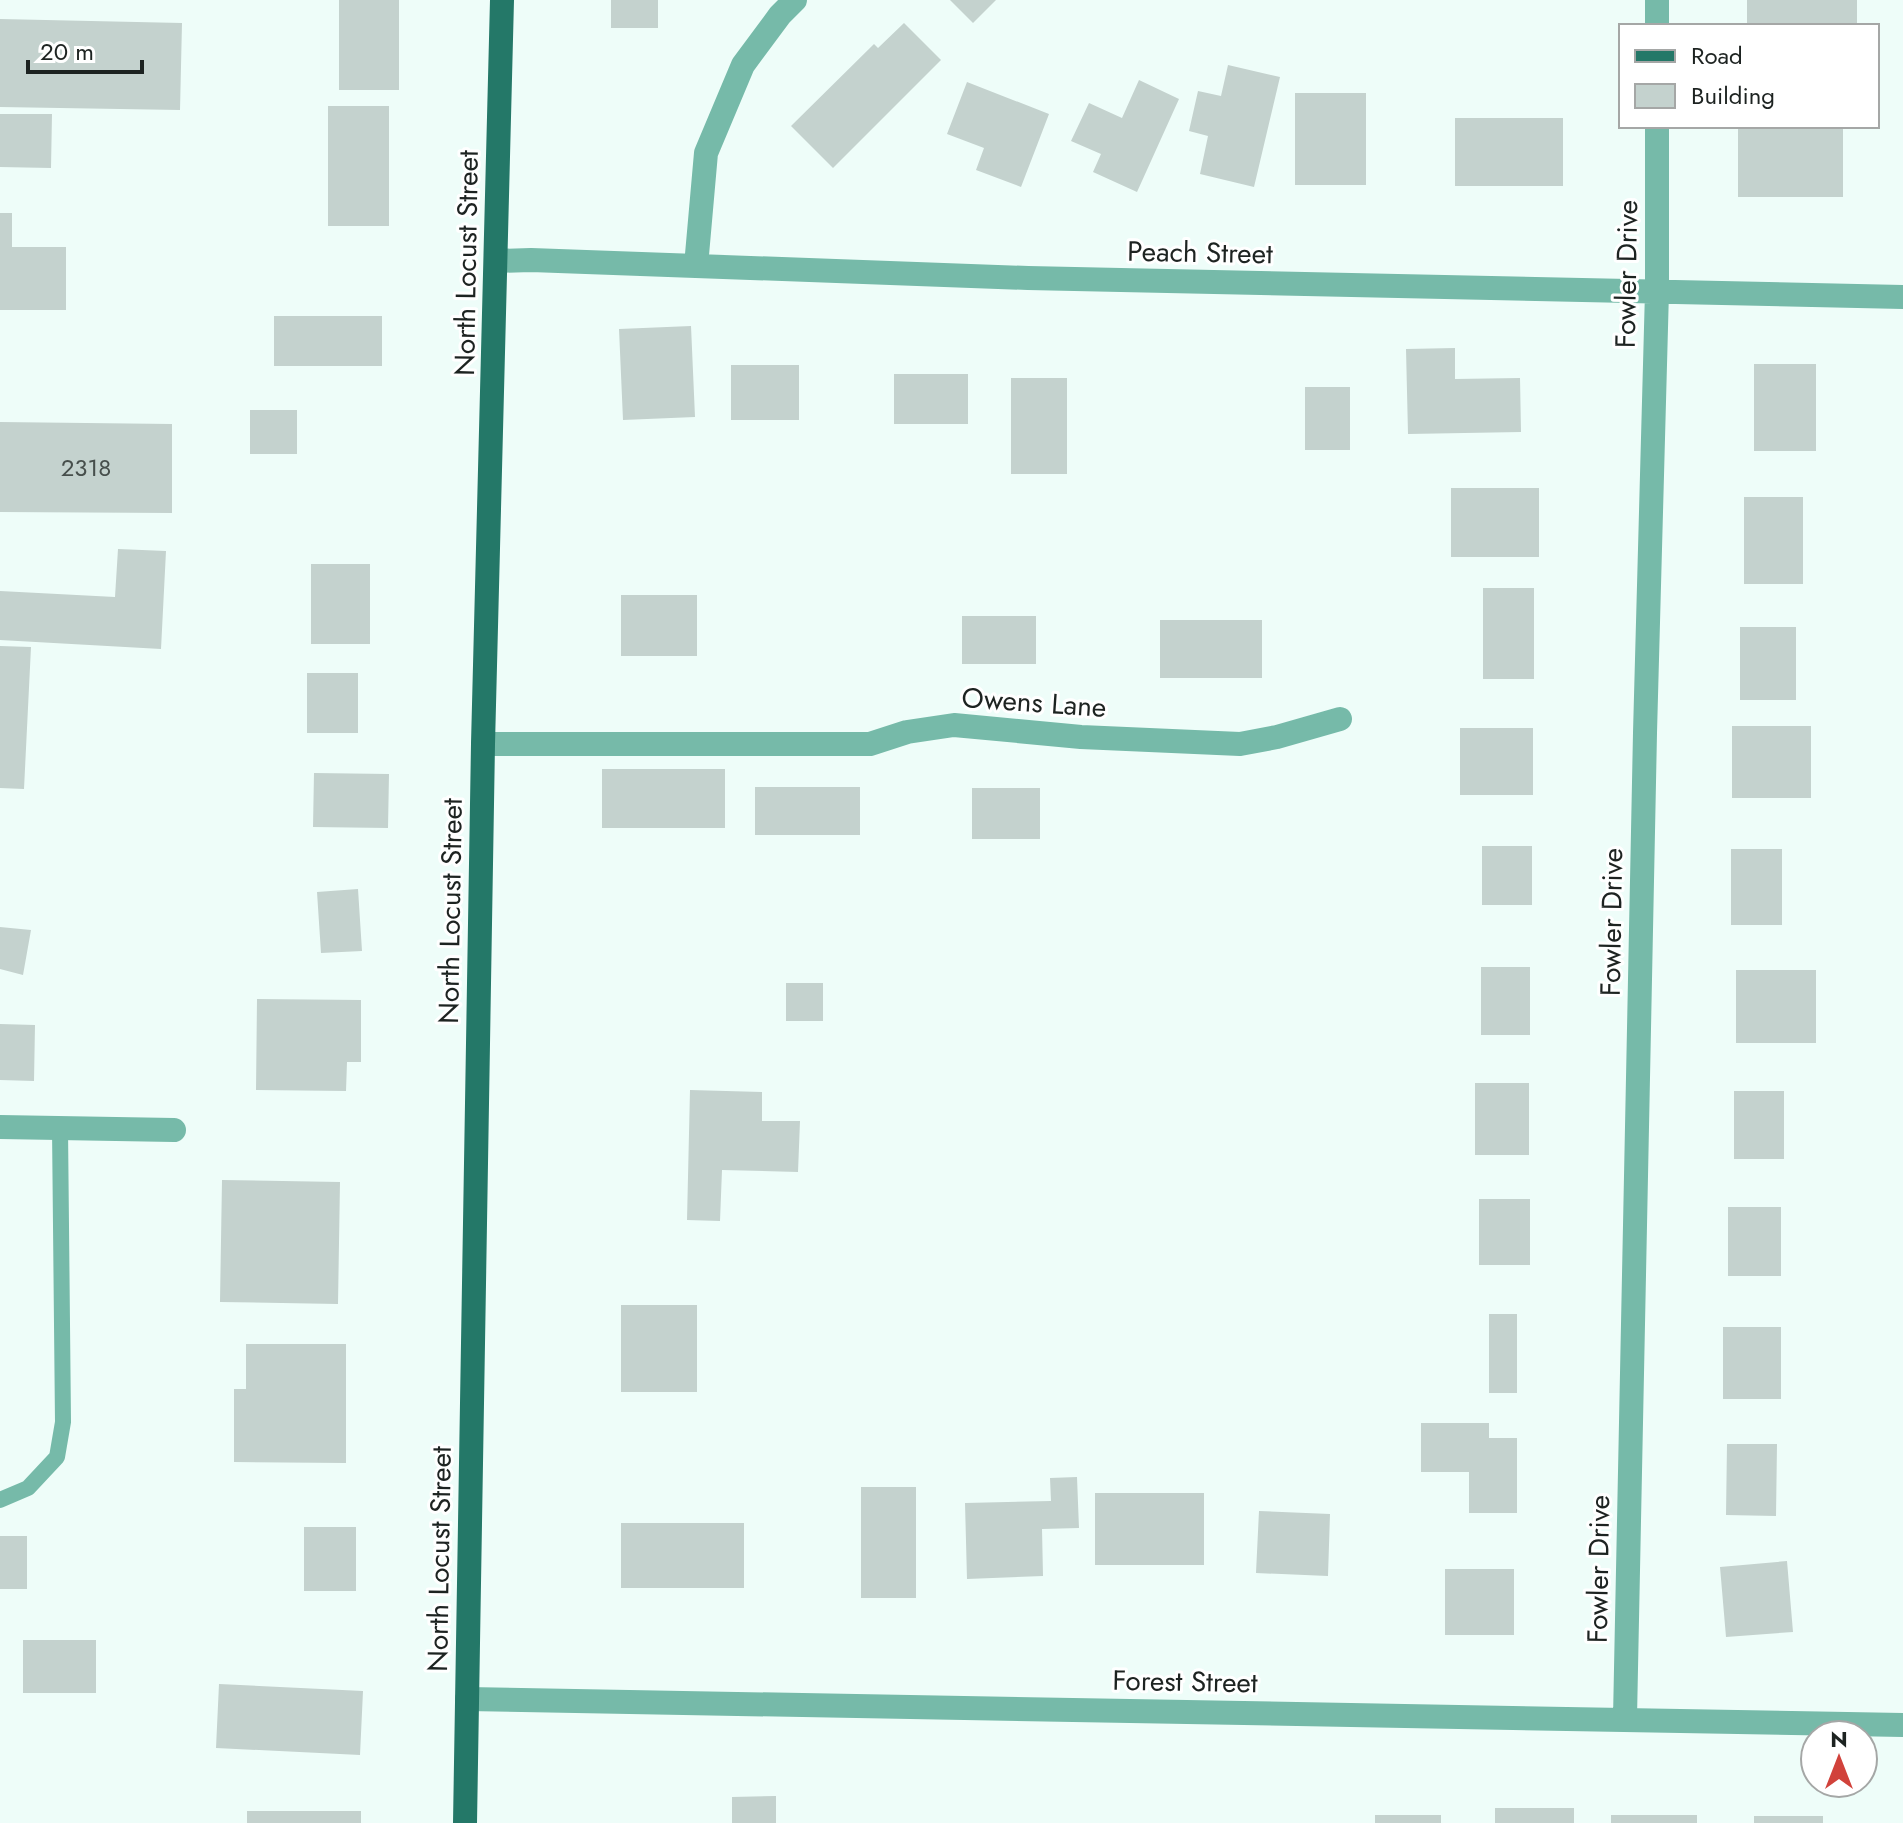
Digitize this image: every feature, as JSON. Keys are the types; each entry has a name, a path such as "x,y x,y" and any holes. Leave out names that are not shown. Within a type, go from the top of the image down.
{"main road":[{"name":"North Locust Street","path":"465,1823 483,744 502,0"}],"street":[{"path":"696,266 706,153 743,65 795,0"},
{"path":"1657,0 1657,24"},
{"name":"Fowler Drive","path":"1625,1718 1644,749 1657,291 1657,128"},
{"name":"Peach Street","path":"496,261 1028,278 1903,297"},
{"name":"Owens Lane","path":"483,744 870,744 907,732 954,725 1081,737 1240,744 1340,719"},
{"path":"0,1127 174,1130"},
{"name":"Forest Street","path":"467,1699 1903,1725"}],"lane":[{"path":"0,1500 28,1488 57,1457 63,1422 60,1128"}],"building":[{"path":"339,0 399,0 399,90 339,90"},
{"path":"611,0 658,0 658,28 611,28"},
{"path":"950,0 996,0 973,23"},
{"path":"1747,0 1857,0 1857,24 1747,24"},
{"path":"0,19 182,23 180,110 0,107"},
{"path":"904,23 941,60 833,168 791,126 874,44 878,48"},
{"path":"1228,65 1280,77 1254,187 1200,174 1208,136 1189,131 1198,91 1221,96"},
{"path":"1139,80 1179,99 1137,192 1093,172 1101,154 1071,141 1089,103 1122,118"},
{"path":"967,82 1049,114 1021,187 976,170 984,148 947,134"},
{"path":"1295,93 1366,93 1366,185 1295,185"},
{"path":"328,106 389,106 389,226 328,226"},
{"path":"0,114 52,114 51,168 0,167"},
{"path":"1455,118 1563,118 1563,186 1455,186"},
{"path":"1738,128 1843,128 1843,197 1738,197"},
{"path":"0,213 12,213 12,247 66,247 66,310 0,310"},
{"path":"274,316 382,316 382,366 274,366"},
{"path":"691,326 695,417 623,420 619,329"},
{"path":"1455,348 1455,379 1520,378 1521,432 1408,434 1406,349"},
{"path":"1754,364 1816,364 1816,451 1754,451"},
{"path":"731,365 799,365 799,420 731,420"},
{"path":"894,374 968,374 968,424 894,424"},
{"path":"1011,378 1067,378 1067,474 1011,474"},
{"path":"1305,387 1350,387 1350,450 1305,450"},
{"path":"250,410 297,410 297,454 250,454"},
{"path":"0,422 172,424 172,513 0,512"},
{"path":"1451,488 1539,488 1539,557 1451,557"},
{"path":"1744,497 1803,497 1803,584 1744,584"},
{"path":"118,549 166,551 161,649 0,640 0,591 115,597"},
{"path":"311,564 370,564 370,644 311,644"},
{"path":"1483,588 1534,588 1534,679 1483,679"},
{"path":"621,595 697,595 697,656 621,656"},
{"path":"962,616 1036,616 1036,664 962,664"},
{"path":"1160,620 1262,620 1262,678 1160,678"},
{"path":"1740,627 1796,627 1796,700 1740,700"},
{"path":"0,646 31,647 24,789 0,788"},
{"path":"307,673 358,673 358,733 307,733"},
{"path":"1732,726 1811,726 1811,798 1732,798"},
{"path":"1460,728 1533,728 1533,795 1460,795"},
{"path":"602,769 725,769 725,828 602,828"},
{"path":"314,773 389,774 388,828 313,827"},
{"path":"755,787 860,787 860,835 755,835"},
{"path":"972,788 1040,788 1040,839 972,839"},
{"path":"1482,846 1532,846 1532,905 1482,905"},
{"path":"1731,849 1782,849 1782,925 1731,925"},
{"path":"358,889 362,951 321,953 317,892"},
{"path":"0,927 31,930 23,975 0,969"},
{"path":"1481,967 1530,967 1530,1035 1481,1035"},
{"path":"1736,970 1816,970 1816,1043 1736,1043"},
{"path":"786,983 823,983 823,1021 786,1021"},
{"path":"257,999 361,1000 361,1062 347,1062 346,1091 256,1090"},
{"path":"0,1024 35,1025 34,1081 0,1080"},
{"path":"1475,1083 1529,1083 1529,1155 1475,1155"},
{"path":"690,1090 762,1092 762,1121 800,1121 798,1172 722,1170 720,1221 687,1220"},
{"path":"1734,1091 1784,1091 1784,1159 1734,1159"},
{"path":"222,1180 340,1182 338,1304 220,1302"},
{"path":"1479,1199 1530,1199 1530,1265 1479,1265"},
{"path":"1728,1207 1781,1207 1781,1276 1728,1276"},
{"path":"621,1305 697,1305 697,1392 621,1392"},
{"path":"1489,1314 1517,1314 1517,1393 1489,1393"},
{"path":"1723,1327 1781,1327 1781,1399 1723,1399"},
{"path":"246,1344 346,1344 346,1463 234,1462 234,1389 246,1389"},
{"path":"1421,1423 1489,1423 1489,1438 1517,1438 1517,1513 1469,1513 1469,1472 1421,1472"},
{"path":"1727,1444 1777,1444 1776,1516 1726,1515"},
{"path":"1077,1477 1079,1528 1042,1529 1043,1576 967,1579 965,1503 1051,1501 1050,1478"},
{"path":"861,1487 916,1487 916,1598 861,1598"},
{"path":"1095,1493 1204,1493 1204,1565 1095,1565"},
{"path":"1259,1511 1330,1514 1328,1576 1256,1573"},
{"path":"621,1523 744,1523 744,1588 621,1588"},
{"path":"304,1527 356,1527 356,1591 304,1591"},
{"path":"0,1536 27,1536 27,1589 0,1589"},
{"path":"1787,1561 1793,1632 1726,1637 1720,1567"},
{"path":"1445,1569 1514,1569 1514,1635 1445,1635"},
{"path":"23,1640 96,1640 96,1693 23,1693"},
{"path":"219,1684 363,1691 360,1755 216,1748"},
{"path":"776,1796 776,1823 732,1823 732,1797"},
{"path":"1495,1808 1574,1808 1574,1823 1495,1823"},
{"path":"247,1811 361,1811 361,1823 247,1823"},
{"path":"1375,1815 1441,1815 1441,1823 1375,1823"},
{"path":"1611,1815 1697,1815 1697,1823 1611,1823"},
{"path":"1754,1816 1823,1816 1823,1823 1754,1823"}]}
